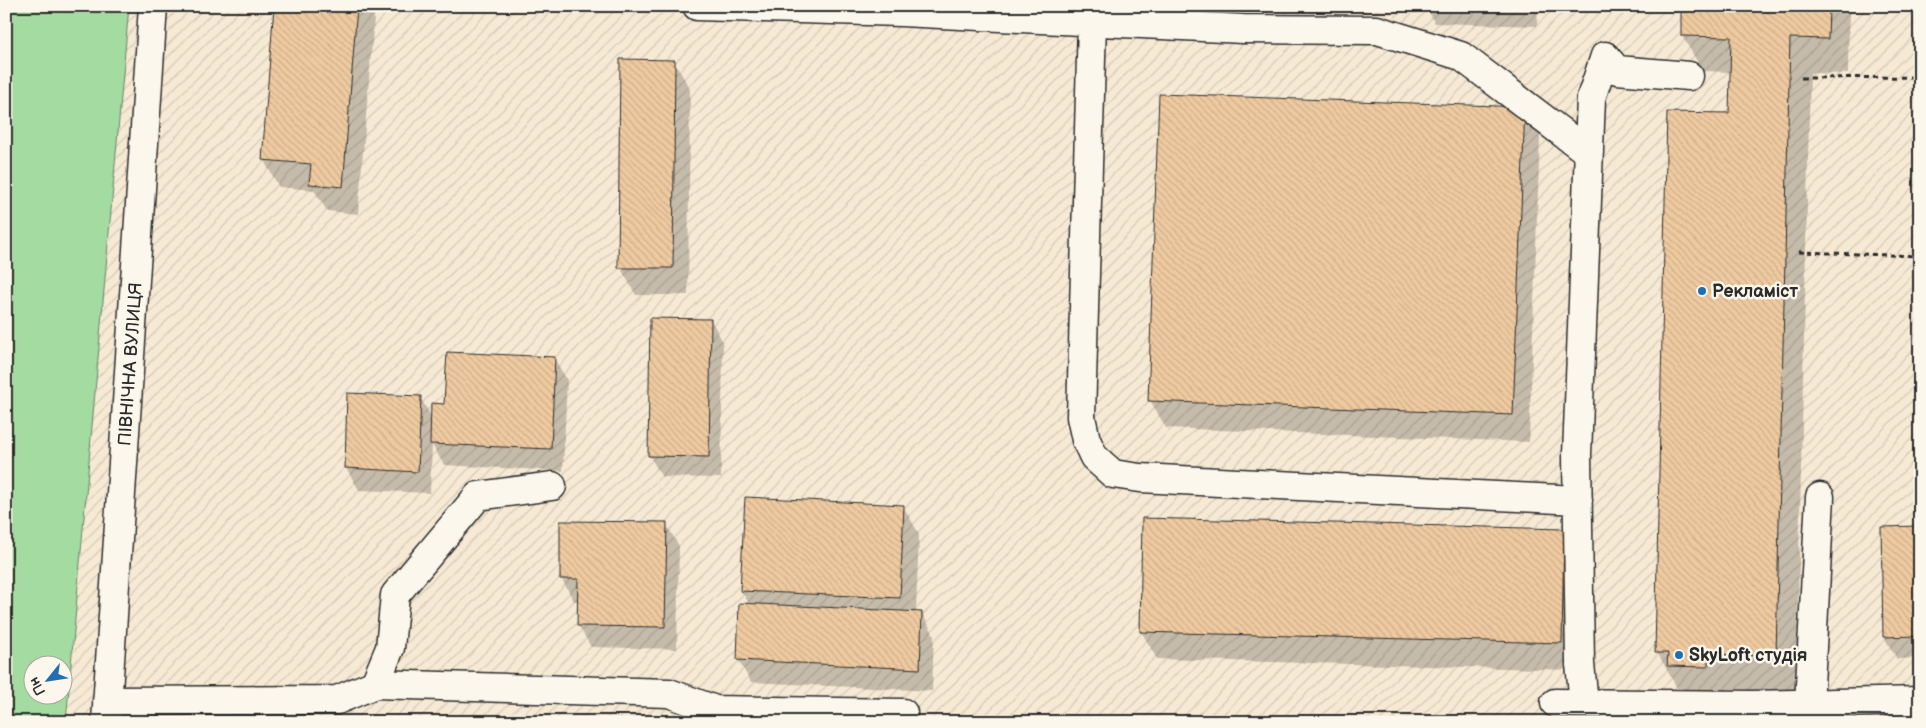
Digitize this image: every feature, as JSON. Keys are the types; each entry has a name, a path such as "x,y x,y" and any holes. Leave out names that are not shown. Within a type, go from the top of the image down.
{"street":[{"name":"ПІВНІЧНА ВУЛИЦЯ","path":"107,712 153,6"},
{"path":"697,6 910,13 1243,29 1377,30 1461,56 1589,153"},
{"path":"1092,22 1081,417 1086,440 1094,457 1113,474 1140,478 1578,500"},
{"path":"1584,703 1580,664 1577,455 1592,98 1605,56 1617,70 1689,76"},
{"path":"376,684 390,648 395,595 478,496 552,486"},
{"path":"1809,704 1820,497"},
{"path":"107,712 337,700 376,684 669,693 715,716 903,713"},
{"path":"1555,703 1752,705 1920,701"}],"path":[{"path":"1801,78 1920,77"},
{"path":"1799,252 1920,256"}],"shaded area":[{"path":"129,6 1920,6 1920,722 66,722 67,706 72,706 72,656"}],"green space":[{"path":"6,6 129,6 72,656 22,656 22,706 67,706 66,722 6,722"}],"building":[{"path":"274,6 357,6 343,187 309,184 311,164 262,160"},
{"path":"1681,6 1829,6 1828,39 1790,38 1776,656 1708,654 1708,667 1667,666 1668,653 1655,653 1667,112 1729,113 1731,37 1681,36"},
{"path":"620,59 675,60 673,268 618,268"},
{"path":"1159,94 1525,107 1513,415 1148,401"},
{"path":"650,318 711,319 709,457 648,456"},
{"path":"447,352 555,357 551,449 430,444 431,403 444,404"},
{"path":"347,393 421,396 418,472 345,468"},
{"path":"745,497 904,505 900,598 740,591"},
{"path":"1142,518 1564,529 1562,643 1140,632"},
{"path":"560,521 667,522 665,627 577,626 578,579 560,579"},
{"path":"1920,526 1920,636 1883,637 1881,527"},
{"path":"739,603 922,612 920,669 737,660"}],"place":[{"name":"Рекламіст","path":"1702,291"},
{"name":"SkyLoft студія","path":"1679,655"}]}
